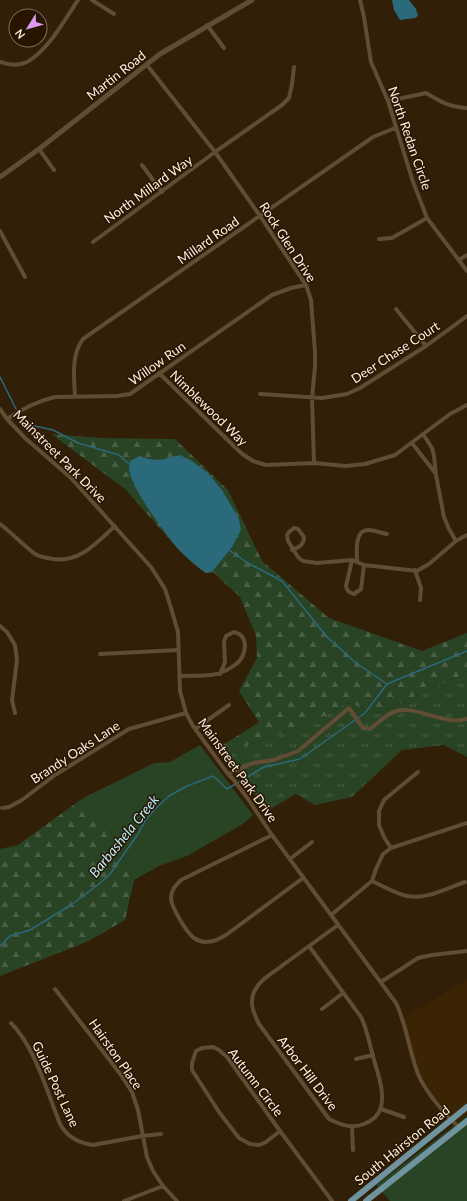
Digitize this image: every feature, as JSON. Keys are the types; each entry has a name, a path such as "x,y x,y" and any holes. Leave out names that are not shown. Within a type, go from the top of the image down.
{"main road":[{"name":"South Hairston Road","path":"351,1201 467,1107"},
{"name":"South Hairston Road","path":"366,1201 467,1121"}],"street":[{"path":"0,62 7,64 21,64 27,62 46,45 78,0"},
{"path":"92,0 114,14"},
{"name":"Martin Road","path":"0,177 39,149 160,54 207,25 252,0"},
{"name":"North Redan Circle","path":"360,0 371,62 388,101 395,128 427,218 467,271"},
{"path":"207,25 224,48"},
{"name":"Rock Glen Drive","path":"147,65 215,152 306,285 312,300 315,352 312,398 314,463"},
{"name":"North Millard Way","path":"93,242 215,152 282,105 289,98 294,67"},
{"path":"388,101 426,94 446,105 456,108 467,108"},
{"name":"Millard Road","path":"75,396 74,380 76,351 83,339 373,137 395,128"},
{"path":"39,149 54,170"},
{"path":"142,165 162,192"},
{"path":"379,239 392,238 427,218"},
{"path":"0,231 25,278"},
{"path":"459,260 467,254"},
{"name":"Willow Run","path":"7,419 27,406 45,399 55,397 117,396 130,394 272,295 291,288 306,285"},
{"path":"396,309 426,346"},
{"name":"Deer Chase Court","path":"260,394 322,398 335,397 360,388 426,346 467,316"},
{"name":"Nimblewood Way","path":"159,373 223,437 246,457 259,463 270,465 314,463 346,466 365,464 395,455 450,414 467,405"},
{"name":"Mainstreet Park Drive","path":"0,409 7,419 25,438 70,478 115,526 151,568 165,589 178,632 180,691 186,713 195,729 396,1003 401,1014 418,1073 424,1084 450,1120 459,1127"},
{"path":"423,434 432,448 444,517 456,541"},
{"path":"412,443 436,475"},
{"path":"0,524 36,554 60,560 70,560 82,554 115,526"},
{"path":"292,550 300,546 304,541 304,537 298,529 294,528 289,532 288,541 292,550 298,557 307,562 317,563 352,560 364,565 417,571 429,564 456,541 467,535"},
{"path":"357,562 357,542 360,534 364,530 387,534"},
{"path":"352,560 346,586 350,593 354,594 361,589 364,565"},
{"path":"415,570 421,588 420,600"},
{"path":"0,626 7,632 15,645 17,660 12,700 15,713"},
{"path":"179,676 206,676 220,674 227,671 240,661 244,653 244,641 242,636 238,633 234,632 226,636 224,642 225,662 220,674"},
{"path":"100,654 178,650"},
{"path":"195,729 229,704"},
{"path":"228,774 253,763 274,760 298,751 349,708 363,728 370,728 391,713 404,709 446,719 467,719"},
{"name":"Brandy Oaks Lane","path":"2,808 9,807 22,800 55,776 129,729 186,713"},
{"path":"391,848 379,825 379,811 384,800 418,772"},
{"path":"331,915 372,881 383,854 391,848 467,823"},
{"path":"272,835 181,880 173,889 171,898 173,907 184,926 194,938 204,942 215,941 226,935 303,878"},
{"path":"290,858 312,842"},
{"path":"372,881 405,896 417,897 465,882"},
{"name":"Arbor Hill Drive","path":"338,925 260,983 254,993 252,1003 253,1012 259,1024 329,1119 338,1124 352,1127"},
{"path":"309,946 361,1017 365,1026 379,1077 382,1098 381,1109 376,1117 371,1121 352,1127 353,1150"},
{"path":"381,982 418,958 432,954 467,952"},
{"name":"Hairston Place","path":"55,989 121,1075 132,1092 138,1110 147,1157 153,1171 163,1186 177,1201"},
{"path":"322,1009 343,993"},
{"name":"Guide Post Lane","path":"11,1023 28,1046 60,1124 64,1132 71,1138 85,1144 93,1144 161,1134"},
{"name":"Autumn Circle","path":"280,1131 266,1142 259,1145 250,1144 239,1138 219,1112 192,1070 192,1063 196,1051 202,1048 213,1047 227,1057 332,1201"},
{"path":"356,1059 373,1055"},
{"path":"381,1109 404,1117"},
{"path":"124,1201 163,1186"}],"shaded area":[{"path":"467,980 467,1116 454,1126 418,1071 400,1020"}],"green space":[{"path":"51,434 99,438 175,439 228,490 262,561 329,618 422,651 467,633 467,673 376,714 348,702 327,715 225,754 220,747 259,722 239,691 257,658 256,636 240,597 213,572 206,573 180,551 125,489"},
{"path":"467,673 467,757 444,745 402,750 352,797 315,805 296,794 267,811 225,754 327,715 348,702 376,714"},
{"path":"200,745 253,815 243,824 187,856 159,866 134,880 114,837 83,798 154,763 170,762"},
{"path":"83,798 114,837 134,880 125,920 89,941 0,976 0,849 18,845"},
{"path":"467,1116 467,1201 390,1201 376,1185"}],"water":[{"path":"392,0 409,0 416,9 418,16 415,18 400,20 394,10"},
{"path":"180,455 192,461 208,473 222,490 239,519 241,530 232,547 212,572 206,573 196,566 174,544 142,498 130,475 130,461 140,456 156,460"}],"waterway":[{"path":"0,377 16,409"},
{"path":"24,418 30,425 53,430 78,443 119,455 129,464"},
{"path":"229,550 246,562 282,581 327,637 356,663 387,684"},
{"name":"Barbashela Creek","path":"0,946 10,936 30,930 71,905 99,884 110,874 138,834 145,821 169,796 187,786 213,776 227,789 264,767 300,759 365,713 387,684 467,651"}]}
